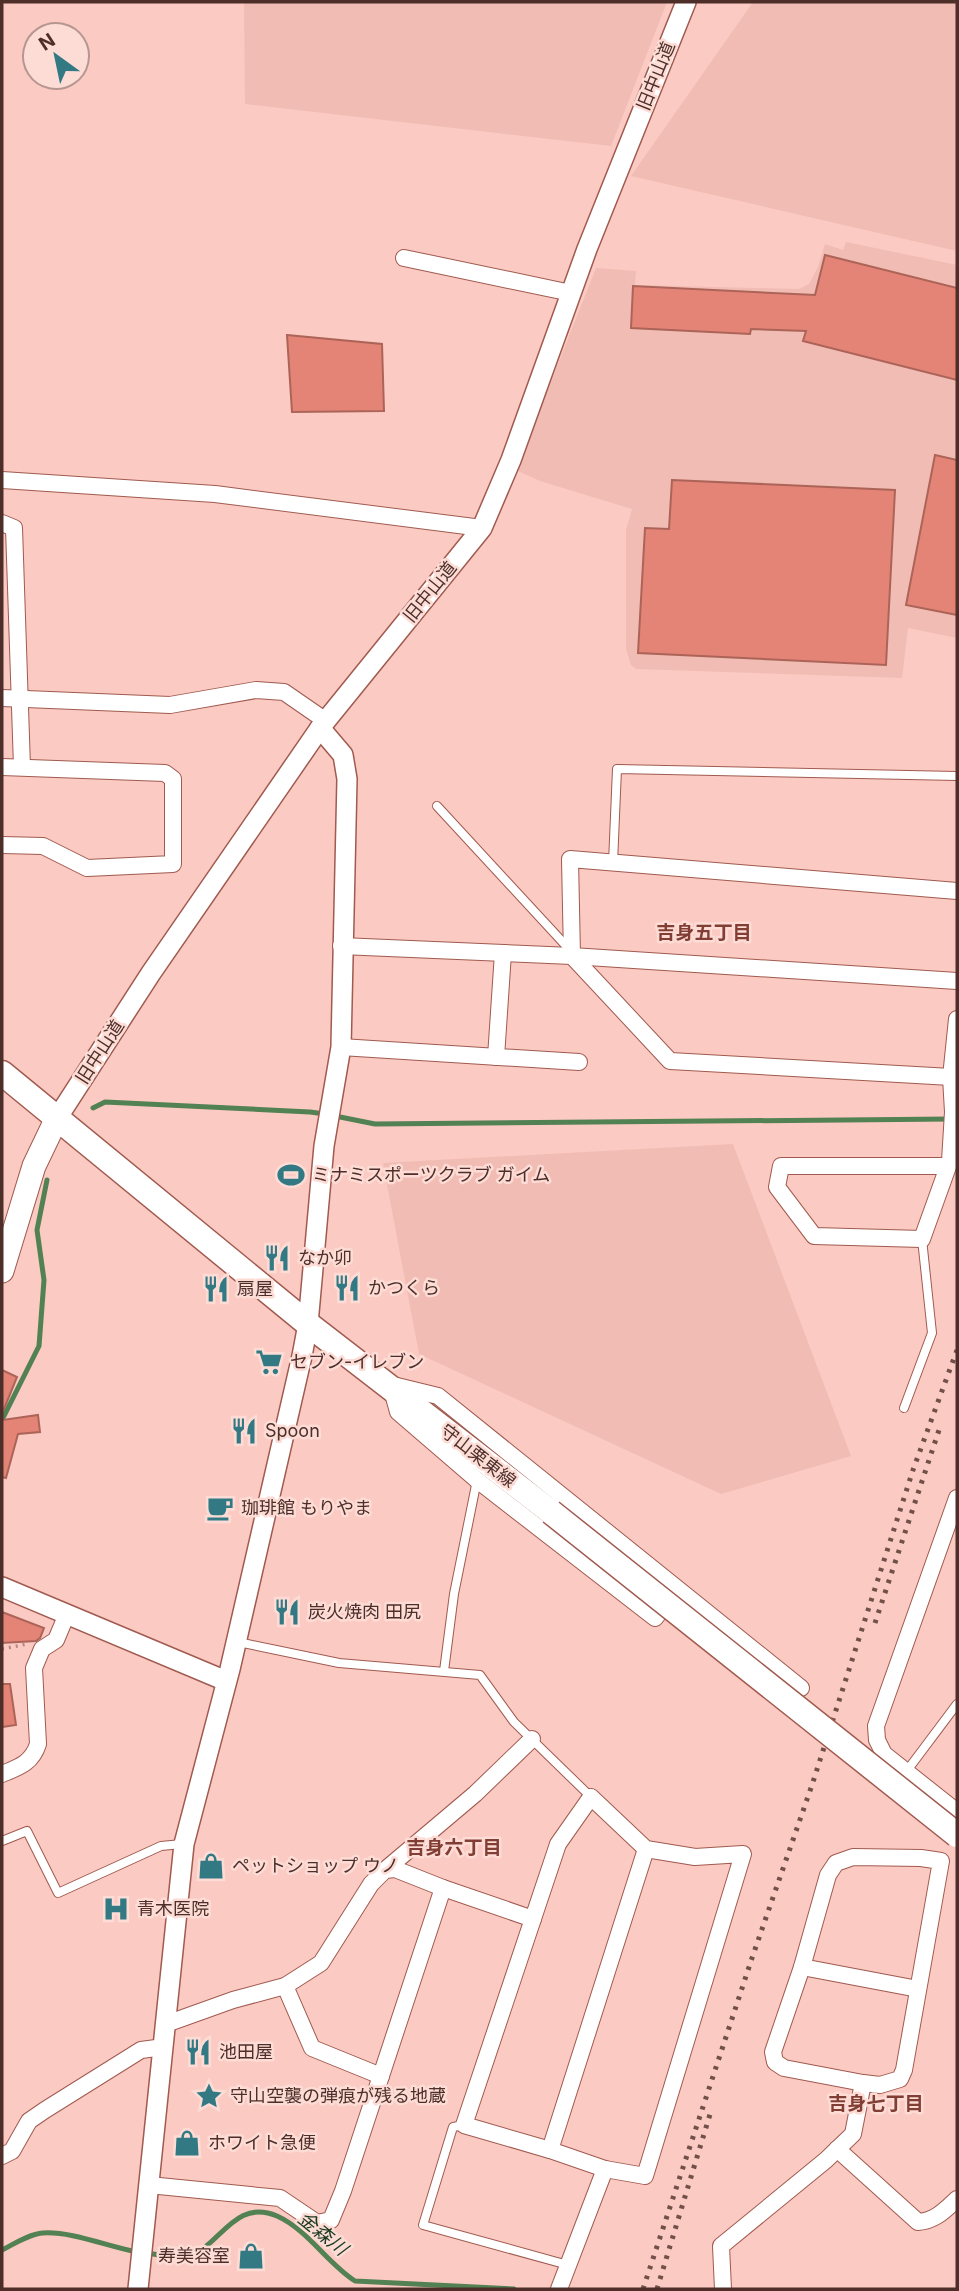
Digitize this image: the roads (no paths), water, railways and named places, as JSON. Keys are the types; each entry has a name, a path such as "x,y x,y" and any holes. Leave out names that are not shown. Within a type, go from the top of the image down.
{"main road":[{"name":"守山栗東線","path":"2,1073 308,1324 551,1512 957,1835"},
{"path":"2,1271 34,1166 57,1120"}],"street":[{"name":"旧中山道","path":"57,1120 151,973 323,724 482,528 511,460 571,293 685,2"},
{"path":"404,258 571,293"},
{"path":"2,480 215,494 482,528"},
{"path":"2,523 15,528 9,607 20,699 22,767"},
{"path":"2,698 170,705 256,690 284,692 323,724 343,755 347,779 341,946 341,1047 324,1146 308,1324 226,1681 184,1844 138,2289"},
{"path":"2,767 165,773 173,779 173,864 87,867 43,846 2,845"},
{"path":"951,1077 670,1061 572,954 570,859 957,891"},
{"path":"341,946 572,954 957,981"},
{"path":"496,1057 503,953"},
{"path":"948,1166 781,1166 777,1187 814,1236 922,1239 948,1166 953,1119 951,1077 957,1019"},
{"path":"341,1047 579,1062"},
{"path":"388,1386 398,1412 477,1479 655,1618 678,1589"},
{"path":"388,1386 438,1396 802,1688"},
{"path":"957,1498 876,1726 877,1740 884,1754 957,1812"},
{"path":"2,1587 226,1681"},
{"path":"2,1774 23,1765 34,1755 38,1744 34,1668 42,1649 56,1640 67,1614"},
{"path":"166,2024 233,2000 285,1986 321,1963 371,1884 475,1794 532,1739"},
{"path":"591,1797 646,1849 695,1857 743,1854 645,2176 605,2169 464,2125 558,1844 591,1797"},
{"path":"550,2150 646,1849"},
{"path":"853,1857 949,1861 918,1989 904,2070 900,2079 880,2085 863,2083 784,2068 775,2062 773,2052 802,1967 828,1875 836,1863 853,1857"},
{"path":"385,1870 395,1869 533,1919"},
{"path":"149,2185 280,2198 317,2223 331,2220 343,2191 443,1888"},
{"path":"802,1967 918,1989"},
{"path":"285,1986 312,2048 381,2076"},
{"path":"2,2157 12,2151 29,2121 45,2110 141,2050 164,2047"},
{"path":"723,2289 721,2246 853,2134 863,2083"},
{"path":"837,2149 918,2222 928,2221 939,2215 957,2199"},
{"path":"559,2288 605,2169"}],"lane":[{"path":"613,863 617,769 957,776"},
{"path":"437,806 572,954"},
{"path":"904,1408 932,1333 922,1239"},
{"path":"444,1671 454,1594 477,1479"},
{"path":"235,1642 339,1663 480,1675 514,1722 591,1797"},
{"path":"906,1772 957,1704"},
{"path":"2,1840 27,1831 58,1893 160,1846 184,1844"},
{"path":"464,2125 453,2127 423,2225 568,2265"}],"waterway":[{"path":"93,1108 105,1102 325,1114"},
{"path":"335,1116 375,1124 951,1119"},
{"path":"2,1420 39,1346 44,1280 37,1230 47,1180"},
{"name":"金森川","path":"147,2253 171,2257 195,2254 231,2223 251,2213 263,2212 288,2222 355,2281 514,2289"},
{"name":"金森川","path":"2,2250 32,2235 54,2233 137,2252"}],"railway":[{"path":"643,2289 812,1785 913,1470 957,1350"},
{"path":"875,1623 941,1424"},
{"path":"657,2289 711,2111"}],"place":[{"name":"ミナミスポーツクラブ ガイム","path":"291,1175"},
{"name":"なか卯","path":"277,1258"},
{"name":"かつくら","path":"347,1288"},
{"name":"扇屋","path":"216,1289"},
{"name":"セブン-イレブン","path":"269,1362"},
{"name":"Spoon","path":"244,1431"},
{"name":"珈琲館 もりやま","path":"220,1508"},
{"name":"炭火焼肉 田尻","path":"287,1612"},
{"name":"ペットショップ ウノ","path":"211,1866"},
{"name":"青木医院","path":"116,1909"},
{"name":"池田屋","path":"198,2052"},
{"name":"守山空襲の弾痕が残る地蔵","path":"209,2096"},
{"name":"ホワイト急便","path":"187,2143"},
{"name":"寿美容室","path":"251,2256"}],"district":[{"name":"吉身五丁目","path":"704,932"},
{"name":"吉身六丁目","path":"454,1847"},
{"name":"吉身七丁目","path":"876,2103"}]}
